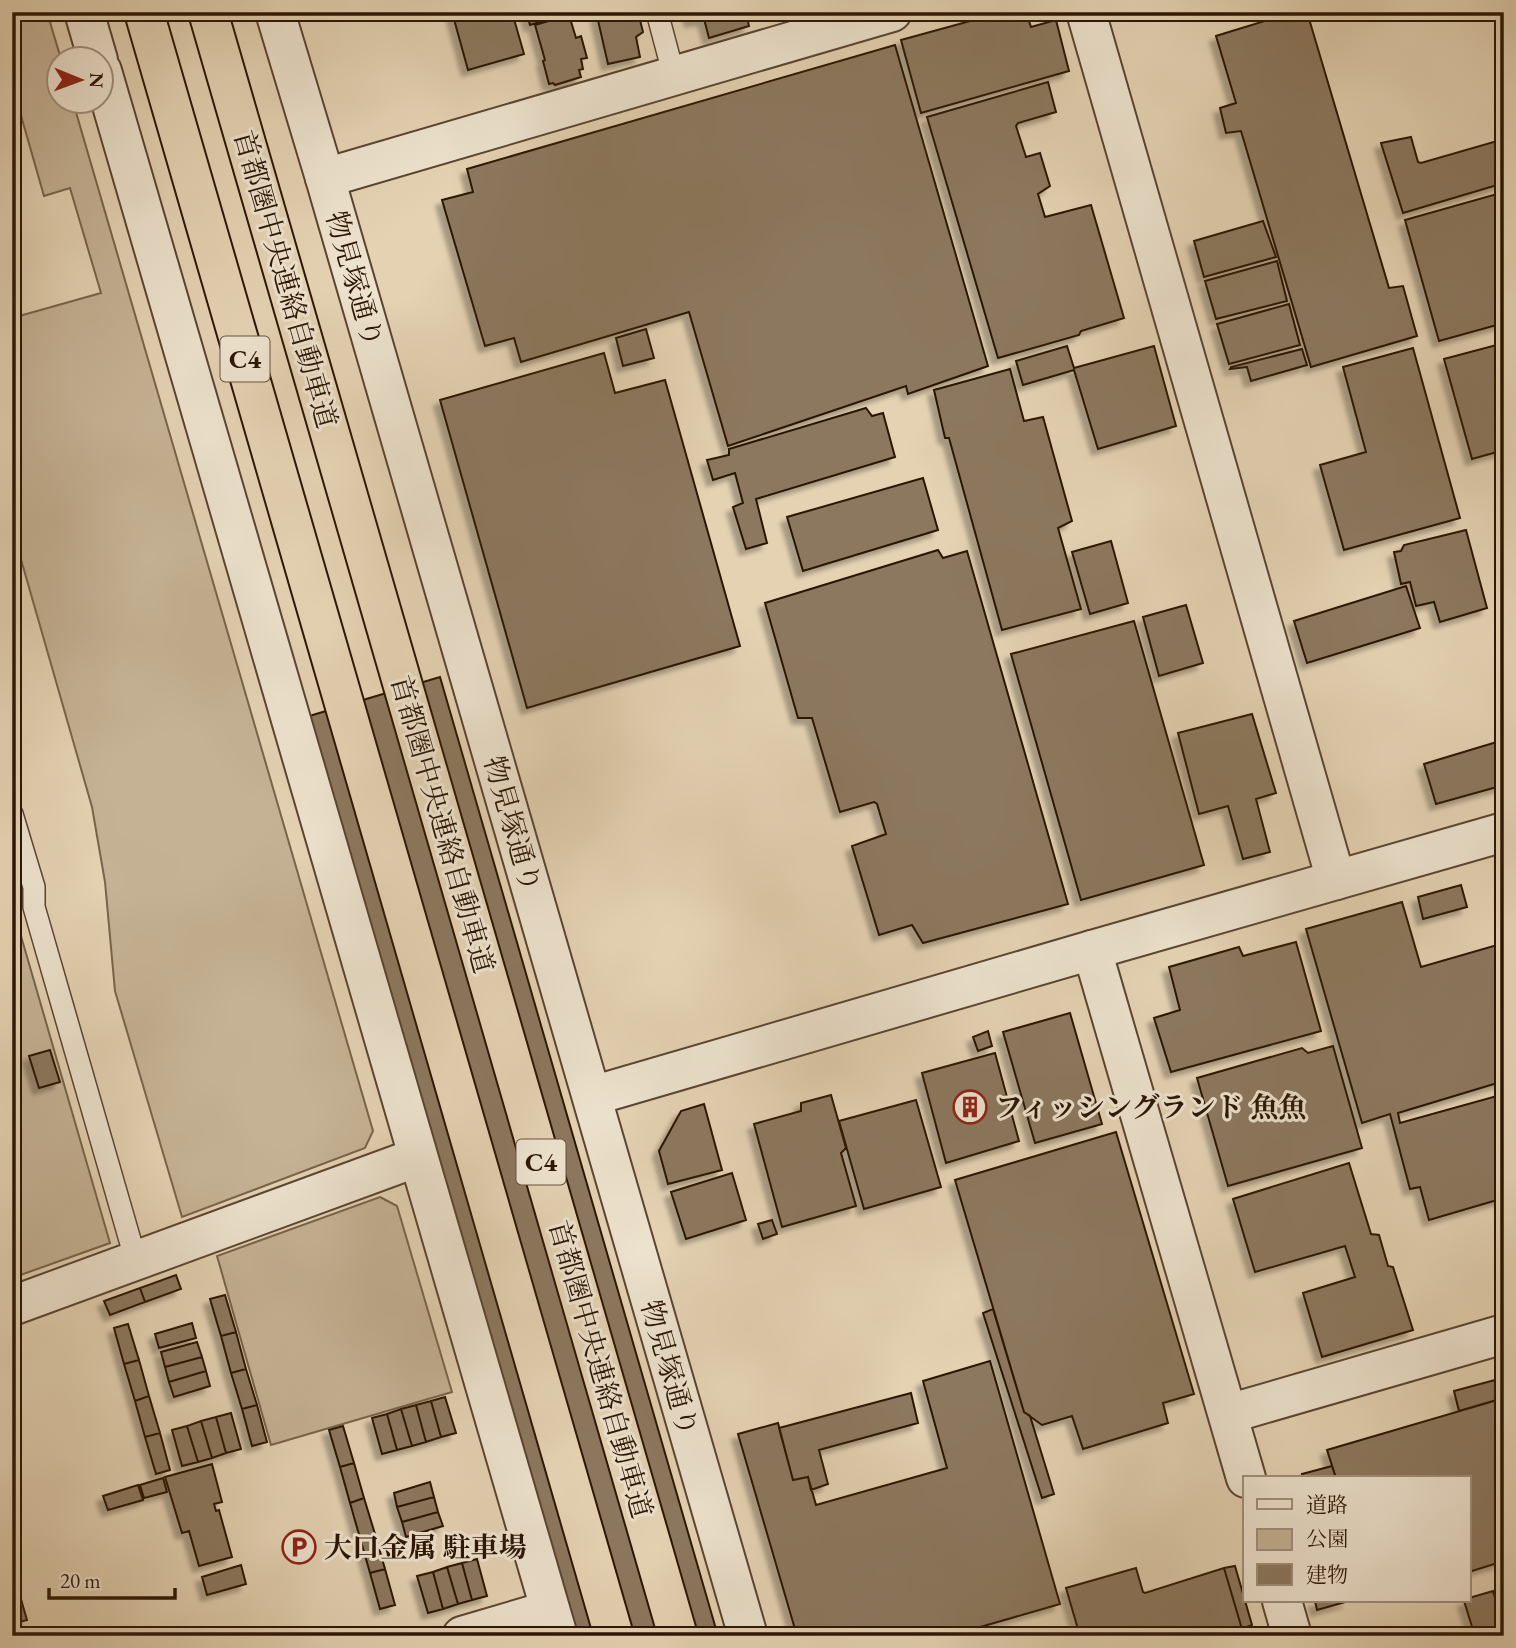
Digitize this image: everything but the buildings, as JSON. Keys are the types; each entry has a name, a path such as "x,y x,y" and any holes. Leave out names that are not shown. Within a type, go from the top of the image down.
{"highway":[{"name":"C4","path":"145,12 614,1636"},
{"name":"首都圏中央連絡自動車道","path":"208,12 678,1636"}],"street":[{"path":"84,12 94,46"},
{"name":"物見塚通り","path":"275,12 748,1636"},
{"path":"325,178 892,12"},
{"path":"1086,12 1336,880"},
{"path":"115,116 554,1623 462,1636"},
{"path":"592,1096 1504,832"},
{"path":"1092,950 1245,1476"},
{"path":"12,1306 418,1157"},
{"path":"1228,1414 1504,1334"},
{"path":"1282,1602 1292,1636"}],"lane":[{"path":"657,12 674,76"},
{"path":"12,814 34,887 34,907 136,1261"}],"green space":[{"path":"12,12 47,12 57,46 46,46 46,116 77,116 373,1131 365,1148 182,1217 115,991 105,882 92,807 12,528 12,318 101,293 70,188 44,196 12,84"},
{"path":"21,936 110,1243 12,1278 12,938"},
{"path":"380,1197 397,1206 452,1392 271,1445 217,1256"}],"place":[{"name":"フィッシングランド 魚魚","path":"970,1107"},
{"name":"大口金属 駐車場","path":"299,1547"}]}
